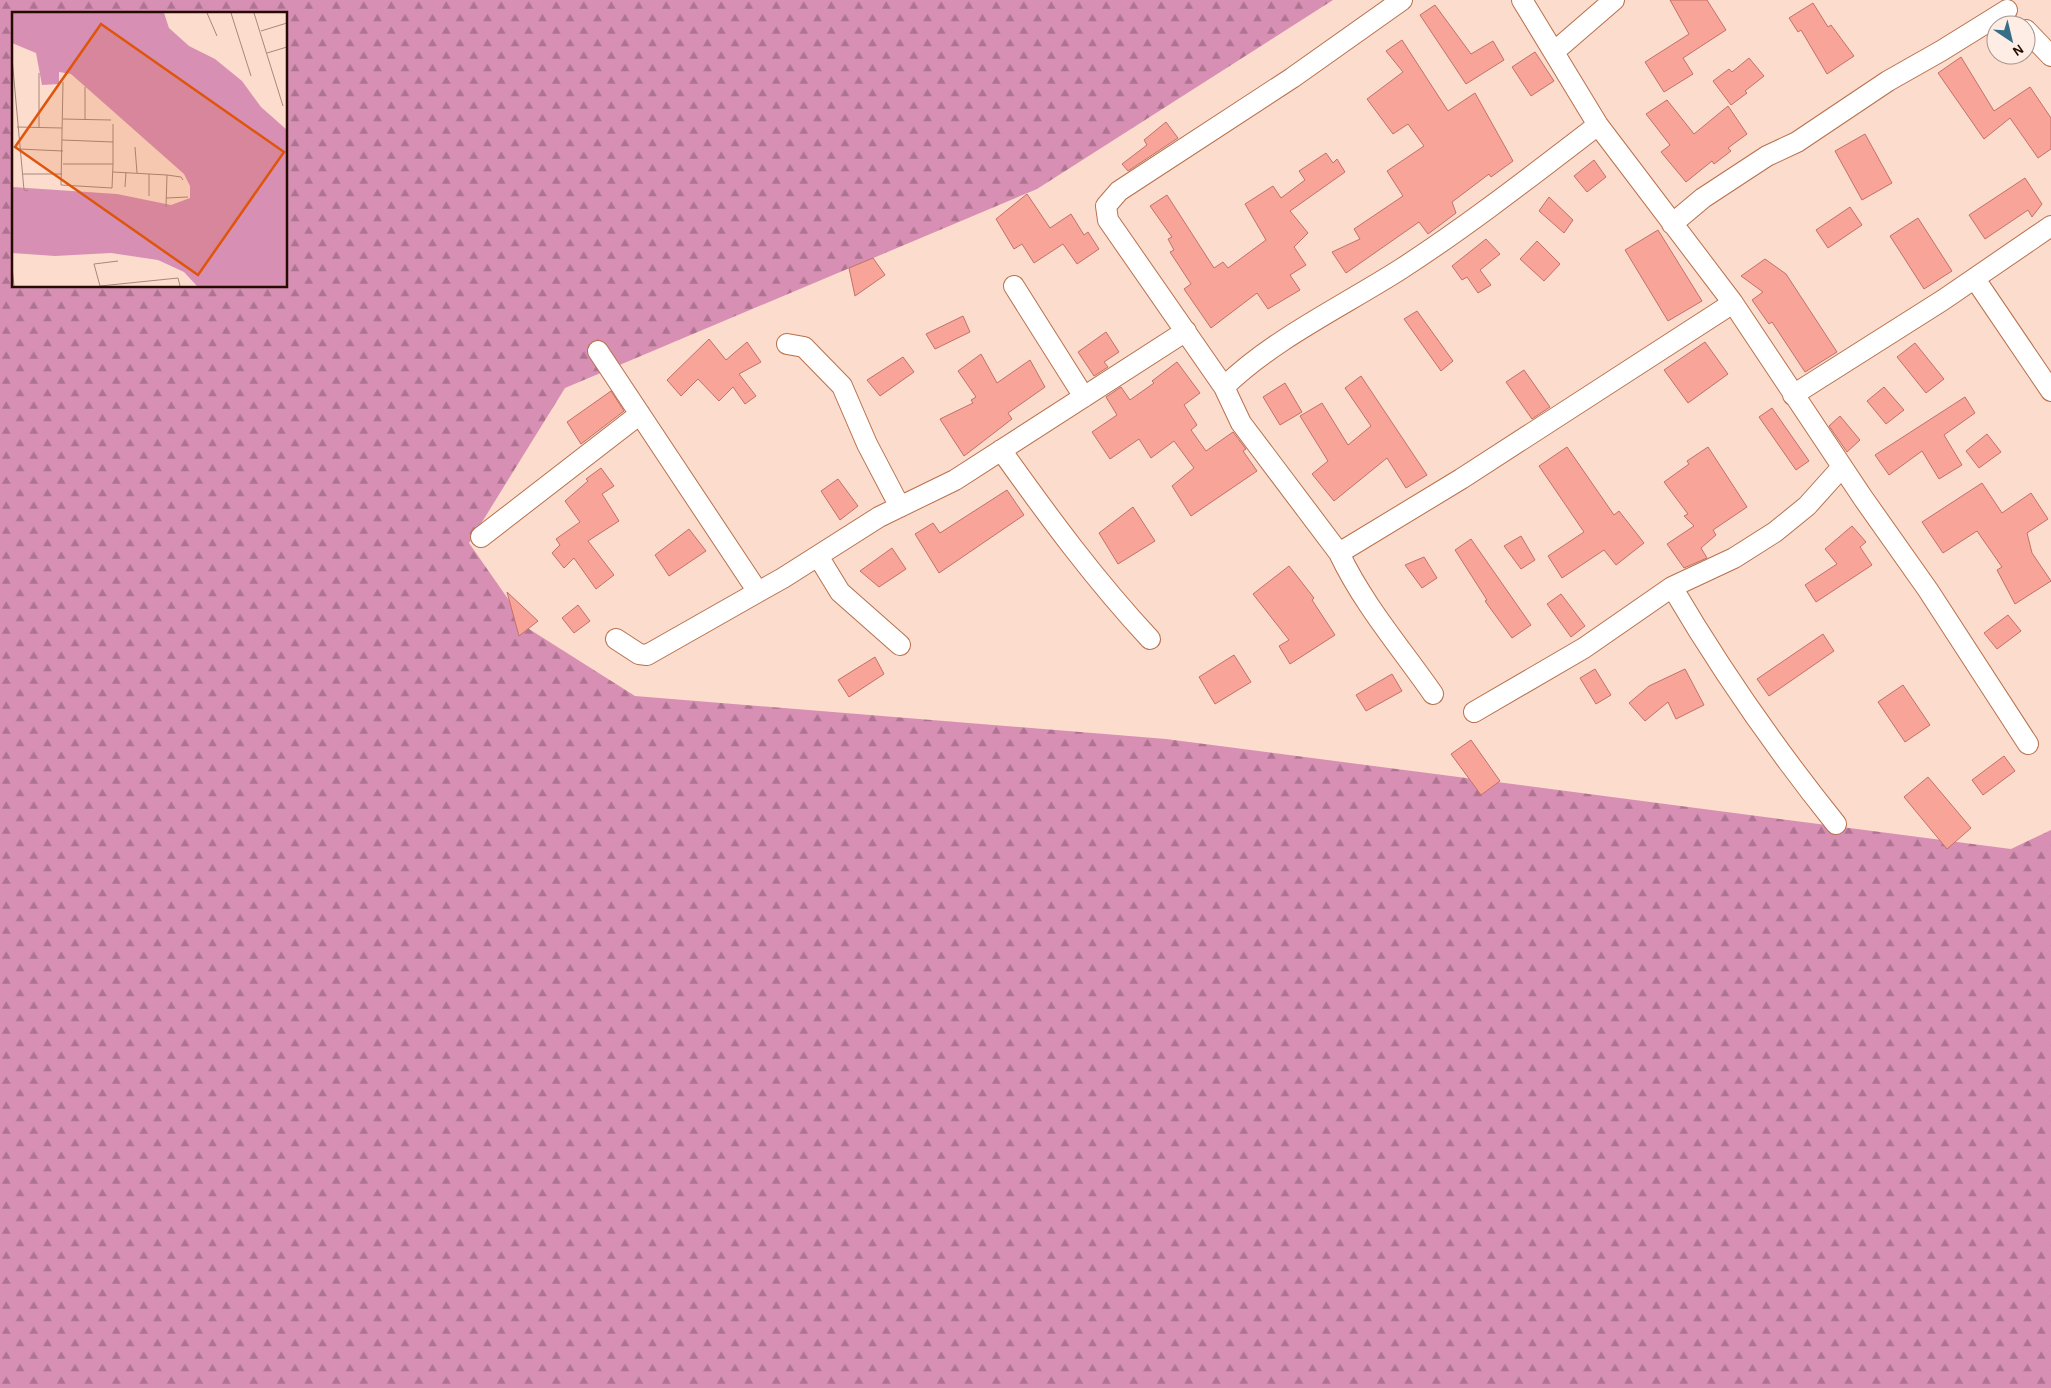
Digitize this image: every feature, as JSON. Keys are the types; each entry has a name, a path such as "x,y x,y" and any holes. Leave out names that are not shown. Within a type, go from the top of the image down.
{"street":[{"path":"1402,0 1292,78 1119,191 1106,206 1108,220 1224,387 1241,423 1339,553 1347,570 1374,613 1433,694"},
{"path":"1522,0 1598,125 1733,303 1793,395 1928,590 2028,744"},
{"path":"1554,51 1614,0"},
{"path":"1672,224 1703,198 1767,156 1798,142 1888,81 1942,51 2002,5 2012,15"},
{"path":"2036,40 2051,56"},
{"path":"1224,387 1236,375 1276,347 1403,268 1504,197 1598,125"},
{"path":"1793,395 1975,278 2051,226"},
{"path":"1975,278 2051,391"},
{"path":"1014,286 1084,397"},
{"path":"1339,553 1461,479 1733,303"},
{"path":"616,639 639,654 647,655 758,592 879,517 955,480 1186,331"},
{"path":"787,344 804,347 842,386 867,444 900,507"},
{"path":"598,351 758,592"},
{"path":"481,538 640,414"},
{"path":"1001,450 1068,544 1115,601 1150,639"},
{"path":"1474,712 1584,648 1672,587 1734,558 1775,532 1807,506 1842,467"},
{"path":"818,556 840,592 900,645"},
{"path":"1672,587 1710,652 1746,706 1791,768 1836,824"}],"green space":[{"path":"0,0 1333,0 1037,189 565,388 469,543 529,629 635,696 1166,739 2011,849 2051,830 2051,1388 0,1388"}],"building":[{"path":"1670,0 1707,0 1726,30 1683,58 1693,74 1664,92 1645,62 1689,34"},
{"path":"1813,3 1828,27 1831,25 1854,56 1827,74 1801,30 1798,32 1789,18"},
{"path":"1435,5 1471,54 1493,41 1504,60 1466,84 1420,15"},
{"path":"1402,40 1448,111 1475,93 1513,161 1491,177 1489,174 1452,202 1456,213 1428,234 1419,222 1346,273 1332,252 1360,239 1354,229 1403,196 1387,171 1424,146 1408,124 1393,134 1367,99 1403,72 1386,51"},
{"path":"1535,52 1554,81 1531,96 1512,67"},
{"path":"1961,57 1994,111 2030,87 2051,118 2051,149 2038,158 2010,118 1984,139 1938,73"},
{"path":"1749,58 1764,76 1745,91 1747,93 1731,105 1713,81 1729,69 1732,72"},
{"path":"1667,100 1694,134 1728,106 1747,134 1728,148 1731,151 1714,164 1712,161 1686,182 1661,152 1670,145 1646,114"},
{"path":"1166,122 1178,138 1128,171 1122,164 1147,145 1144,140"},
{"path":"1865,134 1892,183 1862,200 1835,151"},
{"path":"1326,153 1333,163 1337,159 1345,172 1290,211 1308,233 1294,247 1306,265 1290,275 1300,290 1268,309 1257,293 1211,328 1184,289 1191,284 1170,252 1174,250 1168,239 1172,237 1150,206 1167,195 1214,268 1223,262 1228,268 1266,240 1245,204 1273,186 1281,198 1305,180 1299,171"},
{"path":"1594,160 1606,177 1587,192 1574,176"},
{"path":"2025,178 2042,204 2032,217 2028,210 1985,239 1969,215"},
{"path":"1027,194 1050,228 1071,214 1084,235 1088,232 1099,249 1077,264 1063,244 1034,263 1022,244 1014,249 996,219"},
{"path":"1549,197 1573,220 1564,233 1539,211"},
{"path":"1850,207 1862,225 1828,248 1816,230"},
{"path":"1918,218 1952,271 1924,289 1890,236"},
{"path":"1658,230 1702,301 1668,321 1625,250"},
{"path":"1486,239 1500,254 1480,270 1491,285 1478,293 1467,277 1462,280 1452,266"},
{"path":"1537,241 1560,264 1544,281 1520,259"},
{"path":"873,258 885,275 855,296 849,268"},
{"path":"1765,259 1786,274 1837,352 1805,372 1772,322 1769,324 1752,300 1763,292 1741,276"},
{"path":"1417,311 1453,361 1441,371 1404,319"},
{"path":"963,316 970,332 935,349 926,334"},
{"path":"1106,332 1119,352 1104,362 1108,367 1094,376 1078,352"},
{"path":"709,339 726,360 747,342 761,362 739,374 756,396 745,404 733,387 719,401 698,379 681,396 667,380"},
{"path":"1705,342 1728,374 1688,403 1664,370"},
{"path":"1915,343 1944,379 1926,393 1897,357"},
{"path":"981,354 997,383 1030,360 1045,387 1008,413 1012,419 964,456 940,419 973,403 971,400 976,397 958,371"},
{"path":"903,357 914,372 880,396 867,380"},
{"path":"1177,362 1200,393 1184,405 1197,425 1191,430 1206,451 1233,432 1246,449 1243,451 1257,471 1191,516 1172,486 1194,468 1174,441 1151,458 1139,439 1110,459 1092,432 1117,415 1106,397 1121,387 1130,400 1154,383 1152,381"},
{"path":"1524,370 1550,407 1532,419 1506,382"},
{"path":"1361,376 1427,475 1406,488 1387,458 1334,501 1312,474 1328,461 1300,416 1322,403 1348,445 1371,426 1345,388"},
{"path":"1285,383 1302,412 1280,425 1263,397"},
{"path":"1884,387 1904,410 1886,424 1867,401"},
{"path":"611,391 624,411 581,444 567,422"},
{"path":"1965,397 1975,413 1944,435 1962,465 1939,479 1922,451 1889,475 1875,455"},
{"path":"1772,408 1809,461 1796,470 1759,417"},
{"path":"1840,416 1860,440 1847,452 1829,426"},
{"path":"1987,434 2001,452 1979,468 1966,451"},
{"path":"1567,447 1614,515 1619,511 1644,543 1616,565 1604,550 1562,578 1548,556 1584,532 1539,466"},
{"path":"1708,447 1747,507 1713,530 1716,535 1701,548 1707,558 1684,568 1667,544 1694,526 1684,516 1688,514 1664,482 1689,464 1687,461"},
{"path":"601,468 614,486 602,494 619,521 588,541 614,575 596,589 574,558 564,568 552,553 560,545 556,539 580,522 565,501 588,481 586,479"},
{"path":"838,479 858,506 840,520 821,491"},
{"path":"1982,483 2002,513 2031,493 2048,519 2027,533 2032,553 2051,581 2015,604 1997,570 2002,567 1977,531 1943,553 1922,522"},
{"path":"1007,490 1024,515 939,573 915,534 933,523 940,533"},
{"path":"1133,507 1155,541 1118,564 1099,533"},
{"path":"1852,526 1866,542 1860,547 1872,565 1816,602 1805,585 1837,564 1825,549"},
{"path":"689,529 706,551 669,576 655,555"},
{"path":"1521,536 1535,560 1521,569 1504,546"},
{"path":"1471,539 1531,625 1512,638 1485,601 1487,600 1455,550"},
{"path":"892,548 906,569 879,587 860,571"},
{"path":"1424,557 1437,578 1422,588 1405,565"},
{"path":"1289,566 1314,598 1312,600 1335,635 1290,664 1279,646 1289,640 1253,594"},
{"path":"507,592 538,621 519,636"},
{"path":"1561,594 1585,626 1571,637 1547,604"},
{"path":"578,605 590,621 574,633 562,618"},
{"path":"2008,615 2021,631 1997,649 1984,633"},
{"path":"1823,634 1834,651 1769,696 1757,679"},
{"path":"1234,655 1251,682 1215,704 1199,677"},
{"path":"875,657 884,674 849,697 838,680"},
{"path":"1595,669 1611,695 1596,704 1580,678"},
{"path":"1685,669 1704,705 1676,719 1668,702 1645,721 1629,703 1649,686"},
{"path":"1392,674 1402,691 1366,711 1356,695"},
{"path":"1903,685 1930,725 1905,742 1878,702"},
{"path":"1471,740 1500,781 1481,795 1451,754"},
{"path":"2004,756 2015,771 1983,795 1972,780"},
{"path":"1928,777 1971,828 1947,849 1904,797"}]}
